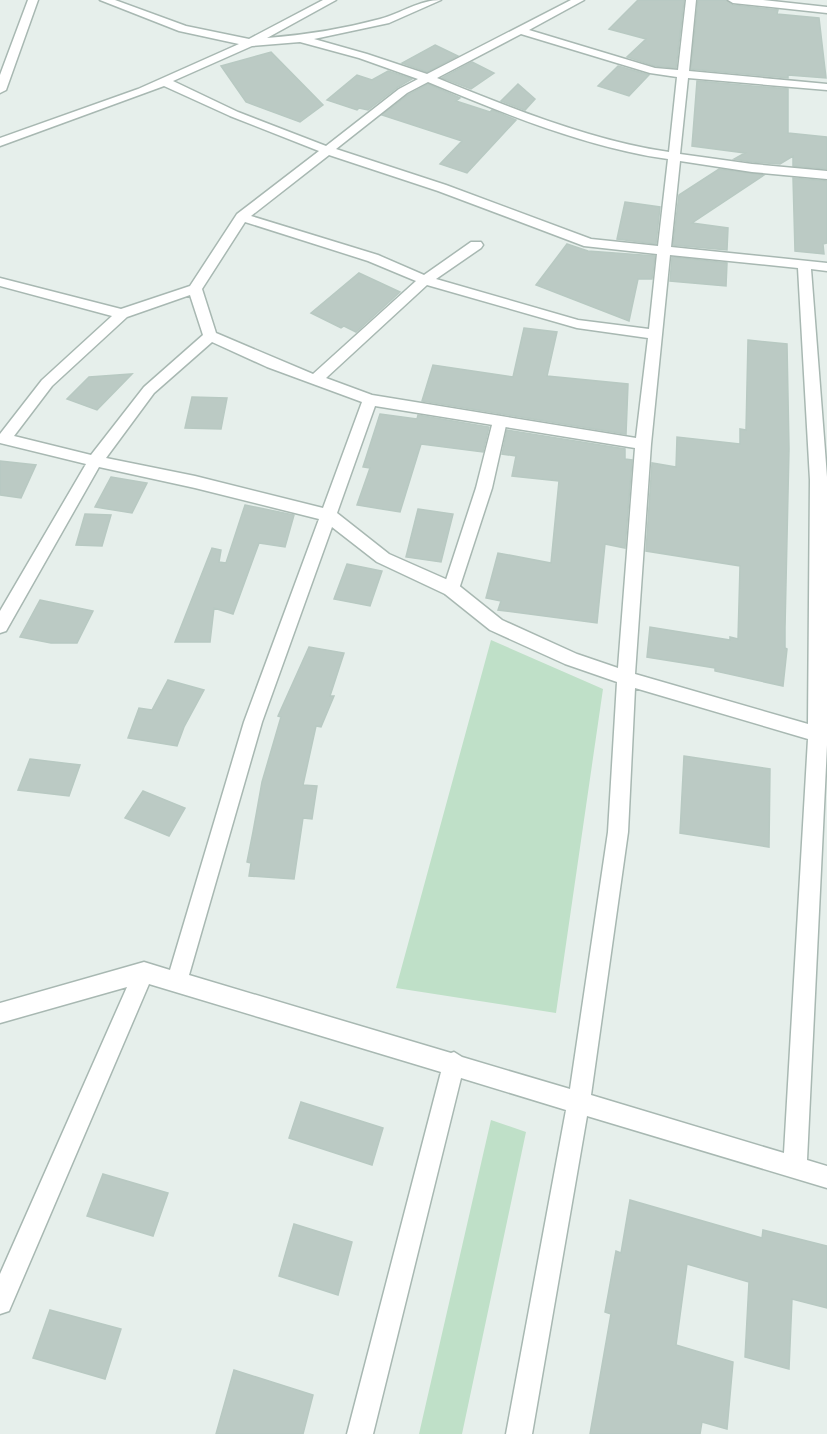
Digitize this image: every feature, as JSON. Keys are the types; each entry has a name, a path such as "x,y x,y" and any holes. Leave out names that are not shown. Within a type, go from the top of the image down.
{"street":[{"path":"0,90 33,0"},
{"path":"105,0 183,29 250,43 300,39 385,21 436,0"},
{"path":"0,142 163,81 250,43 315,3 331,0"},
{"path":"553,0 574,2"},
{"path":"519,1434 579,1103 618,832 626,678 643,444 691,0"},
{"path":"733,0 827,10"},
{"path":"574,2 404,91 242,217 195,289 122,314 47,383 2,439 328,514 383,558 451,589 496,625 572,659 626,678 822,735"},
{"path":"521,31 654,71 827,87"},
{"path":"300,39 363,56 427,78 503,109 635,151 752,168 827,175"},
{"path":"163,81 234,114 329,151 442,188 589,243 827,267"},
{"path":"242,217 373,258 425,280 577,324 655,334"},
{"path":"315,380 425,280 476,245"},
{"path":"795,1166 822,735 823,481 804,264"},
{"path":"0,282 122,314"},
{"path":"195,289 210,336 272,364 370,400 643,444"},
{"path":"0,626 95,461 149,390 210,336"},
{"path":"176,983 253,722 370,400"},
{"path":"451,589 484,488 500,421"},
{"path":"0,1302 144,972"},
{"path":"0,1013 144,972 454,1063 827,1177"},
{"path":"360,1434 454,1063"}],"green space":[{"path":"491,640 603,689 556,1013 396,988"},
{"path":"491,1120 526,1132 462,1434 419,1434"}],"building":[{"path":"638,0 684,0 676,68 655,66 627,57 646,39 609,29"},
{"path":"698,0 726,0 733,5 778,10 777,14 819,18 826,78 788,75 788,78 691,69"},
{"path":"435,45 458,56 427,72 402,63"},
{"path":"271,52 323,105 300,122 246,102 221,66"},
{"path":"472,62 494,73 471,89 442,78"},
{"path":"618,66 649,75 629,96 598,86"},
{"path":"388,71 412,79 368,110 359,108 357,110 327,100 357,75 372,80"},
{"path":"697,81 788,89 788,133 827,137 827,169 793,166 793,156 780,164 752,162 734,159 745,153 692,146"},
{"path":"428,84 460,98 456,101 490,112 492,110 516,120 467,173 440,164 462,141 382,115 408,95"},
{"path":"518,84 535,99 525,110 501,101"},
{"path":"719,169 764,175 692,223 728,228 727,250 673,245 679,195"},
{"path":"793,178 827,181 827,243 823,244 824,254 795,251"},
{"path":"625,202 660,207 656,244 617,239"},
{"path":"567,244 588,251 655,256 652,279 638,279 629,321 536,285"},
{"path":"672,257 727,263 726,286 670,281"},
{"path":"359,273 400,292 356,332 344,326 341,328 311,313"},
{"path":"524,328 557,332 547,376 628,384 626,434 422,401 433,365 513,377"},
{"path":"748,340 787,344 789,449 785,648 787,649 783,686 715,671 715,668 647,657 650,627 730,640 730,637 738,639 740,566 646,551 652,463 676,467 677,437 740,444 740,429 746,430"},
{"path":"132,374 97,410 67,399 89,377"},
{"path":"192,397 227,398 221,429 185,428"},
{"path":"380,414 417,419 418,415 489,427 483,452 421,444 400,512 357,505 370,468 363,467"},
{"path":"507,430 625,449 625,459 632,460 625,548 605,544 597,623 498,610 501,601 486,598 498,553 551,563 559,481 512,476 516,456 502,454"},
{"path":"0,461 36,465 21,498 0,495"},
{"path":"111,477 147,483 132,513 95,507"},
{"path":"245,505 294,515 285,547 259,543 233,614 214,608 210,642 175,642 212,548 221,550 219,562 226,563"},
{"path":"418,509 453,514 441,562 406,557"},
{"path":"85,514 111,515 102,546 76,545"},
{"path":"347,564 382,571 370,606 334,599"},
{"path":"40,600 93,611 77,643 51,643 20,637"},
{"path":"309,647 344,653 330,696 334,696 321,727 316,726 303,785 317,786 312,819 303,818 294,879 249,876 251,863 247,862 262,782 281,717 278,716"},
{"path":"168,680 204,690 184,727 177,746 128,738 139,708 152,710"},
{"path":"684,756 770,769 769,847 680,833"},
{"path":"30,759 80,765 69,796 18,790"},
{"path":"143,791 185,808 169,836 125,818"},
{"path":"301,1102 383,1128 372,1165 289,1138"},
{"path":"103,1174 168,1193 153,1236 87,1216"},
{"path":"630,1200 762,1238 763,1230 827,1246 827,1308 792,1299 789,1369 745,1357 749,1282 687,1264 676,1345 733,1362 727,1429 702,1422 700,1434 590,1434 611,1314 605,1312 616,1251 621,1253"},
{"path":"294,1224 352,1242 338,1295 279,1276"},
{"path":"50,1310 121,1329 105,1379 33,1358"},
{"path":"234,1370 313,1395 303,1434 216,1434"}]}
